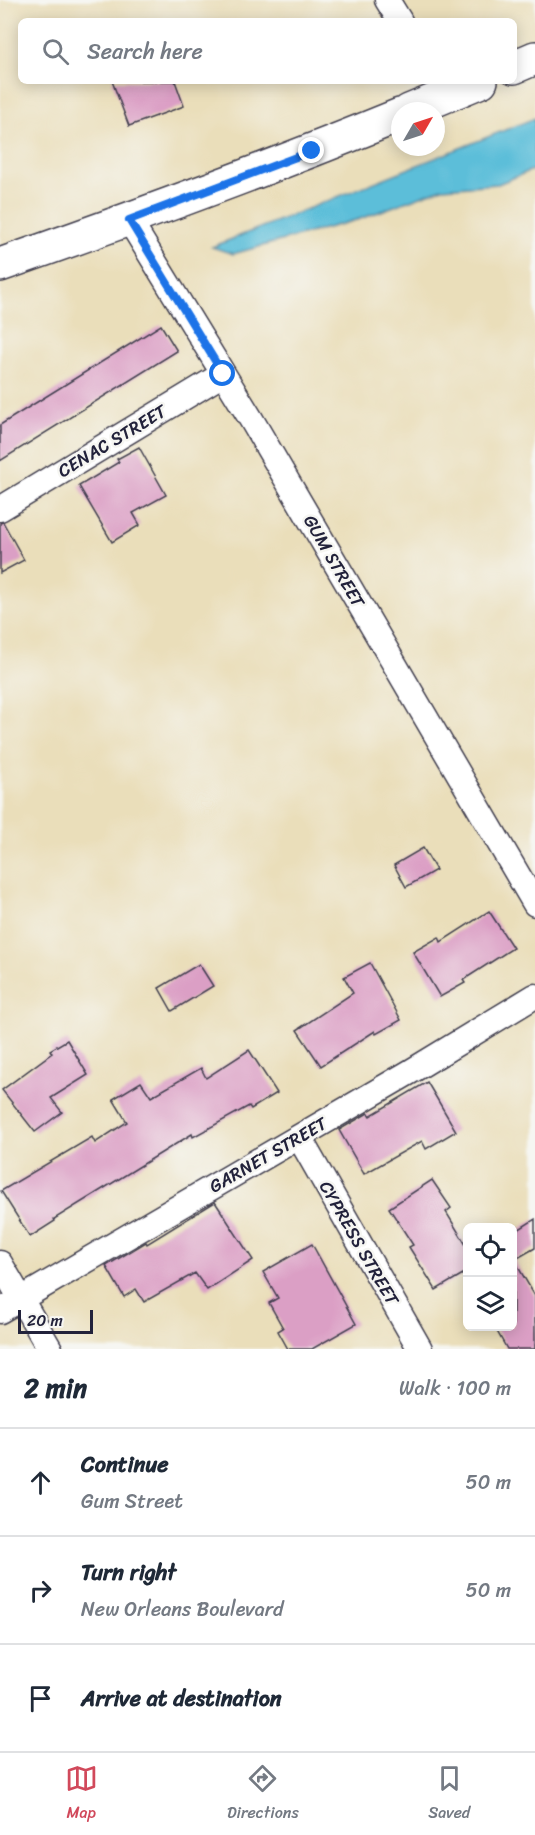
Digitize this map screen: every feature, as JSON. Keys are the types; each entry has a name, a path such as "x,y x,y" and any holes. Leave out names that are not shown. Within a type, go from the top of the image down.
{"main road":[{"path":"517,66 535,58"},
{"path":"422,102 443,88 465,84"},
{"path":"0,265 129,220 391,119"}],"street":[{"path":"387,0 398,18"},
{"name":"GUM STREET","path":"129,220 223,374 535,904"},
{"name":"CENAC STREET","path":"0,509 223,374"},
{"name":"GARNET STREET","path":"0,1311 535,996"},
{"name":"CYPRESS STREET","path":"298,1137 420,1349"},
{"path":"0,1263 50,1349"}],"water":[{"path":"535,118 535,169 498,184 442,188 360,219 233,254 212,247 440,156 445,156 445,154"}],"building":[{"path":"113,84 176,84 184,106 129,126"},
{"path":"161,325 177,351 0,461 0,425"},
{"path":"139,447 166,495 133,513 140,525 112,542 79,486 119,462 117,459"},
{"path":"3,522 24,560 0,573 0,523"},
{"path":"423,848 436,870 406,887 394,865"},
{"path":"489,911 513,948 463,980 465,983 440,997 413,952 439,937 441,942"},
{"path":"370,963 401,1020 376,1034 375,1031 321,1066 297,1030 353,993 344,977"},
{"path":"199,964 213,986 172,1011 159,988"},
{"path":"67,1040 88,1075 51,1098 62,1112 35,1132 2,1090 52,1053 50,1050"},
{"path":"249,1050 277,1093 251,1109 249,1106 193,1137 192,1134 54,1219 55,1221 30,1237 1,1191 92,1137 95,1143 127,1122 113,1099 141,1082 151,1097 201,1068 206,1078"},
{"path":"427,1082 456,1131 426,1149 422,1141 364,1174 339,1130 368,1113 370,1116"},
{"path":"432,1180 451,1208 446,1212 463,1240 463,1274 436,1290 409,1247 413,1245 389,1208"},
{"path":"215,1202 253,1260 207,1290 195,1273 144,1302 136,1289 124,1297 106,1266"},
{"path":"535,1219 535,1248 517,1258 517,1230"},
{"path":"312,1244 356,1324 312,1349 288,1349 278,1331 283,1328 269,1303 278,1298 263,1272"},
{"path":"517,1265 535,1296 535,1349 507,1349 497,1331 517,1331"}],"route":[{"path":"223,374 129,220 312,151"}]}
